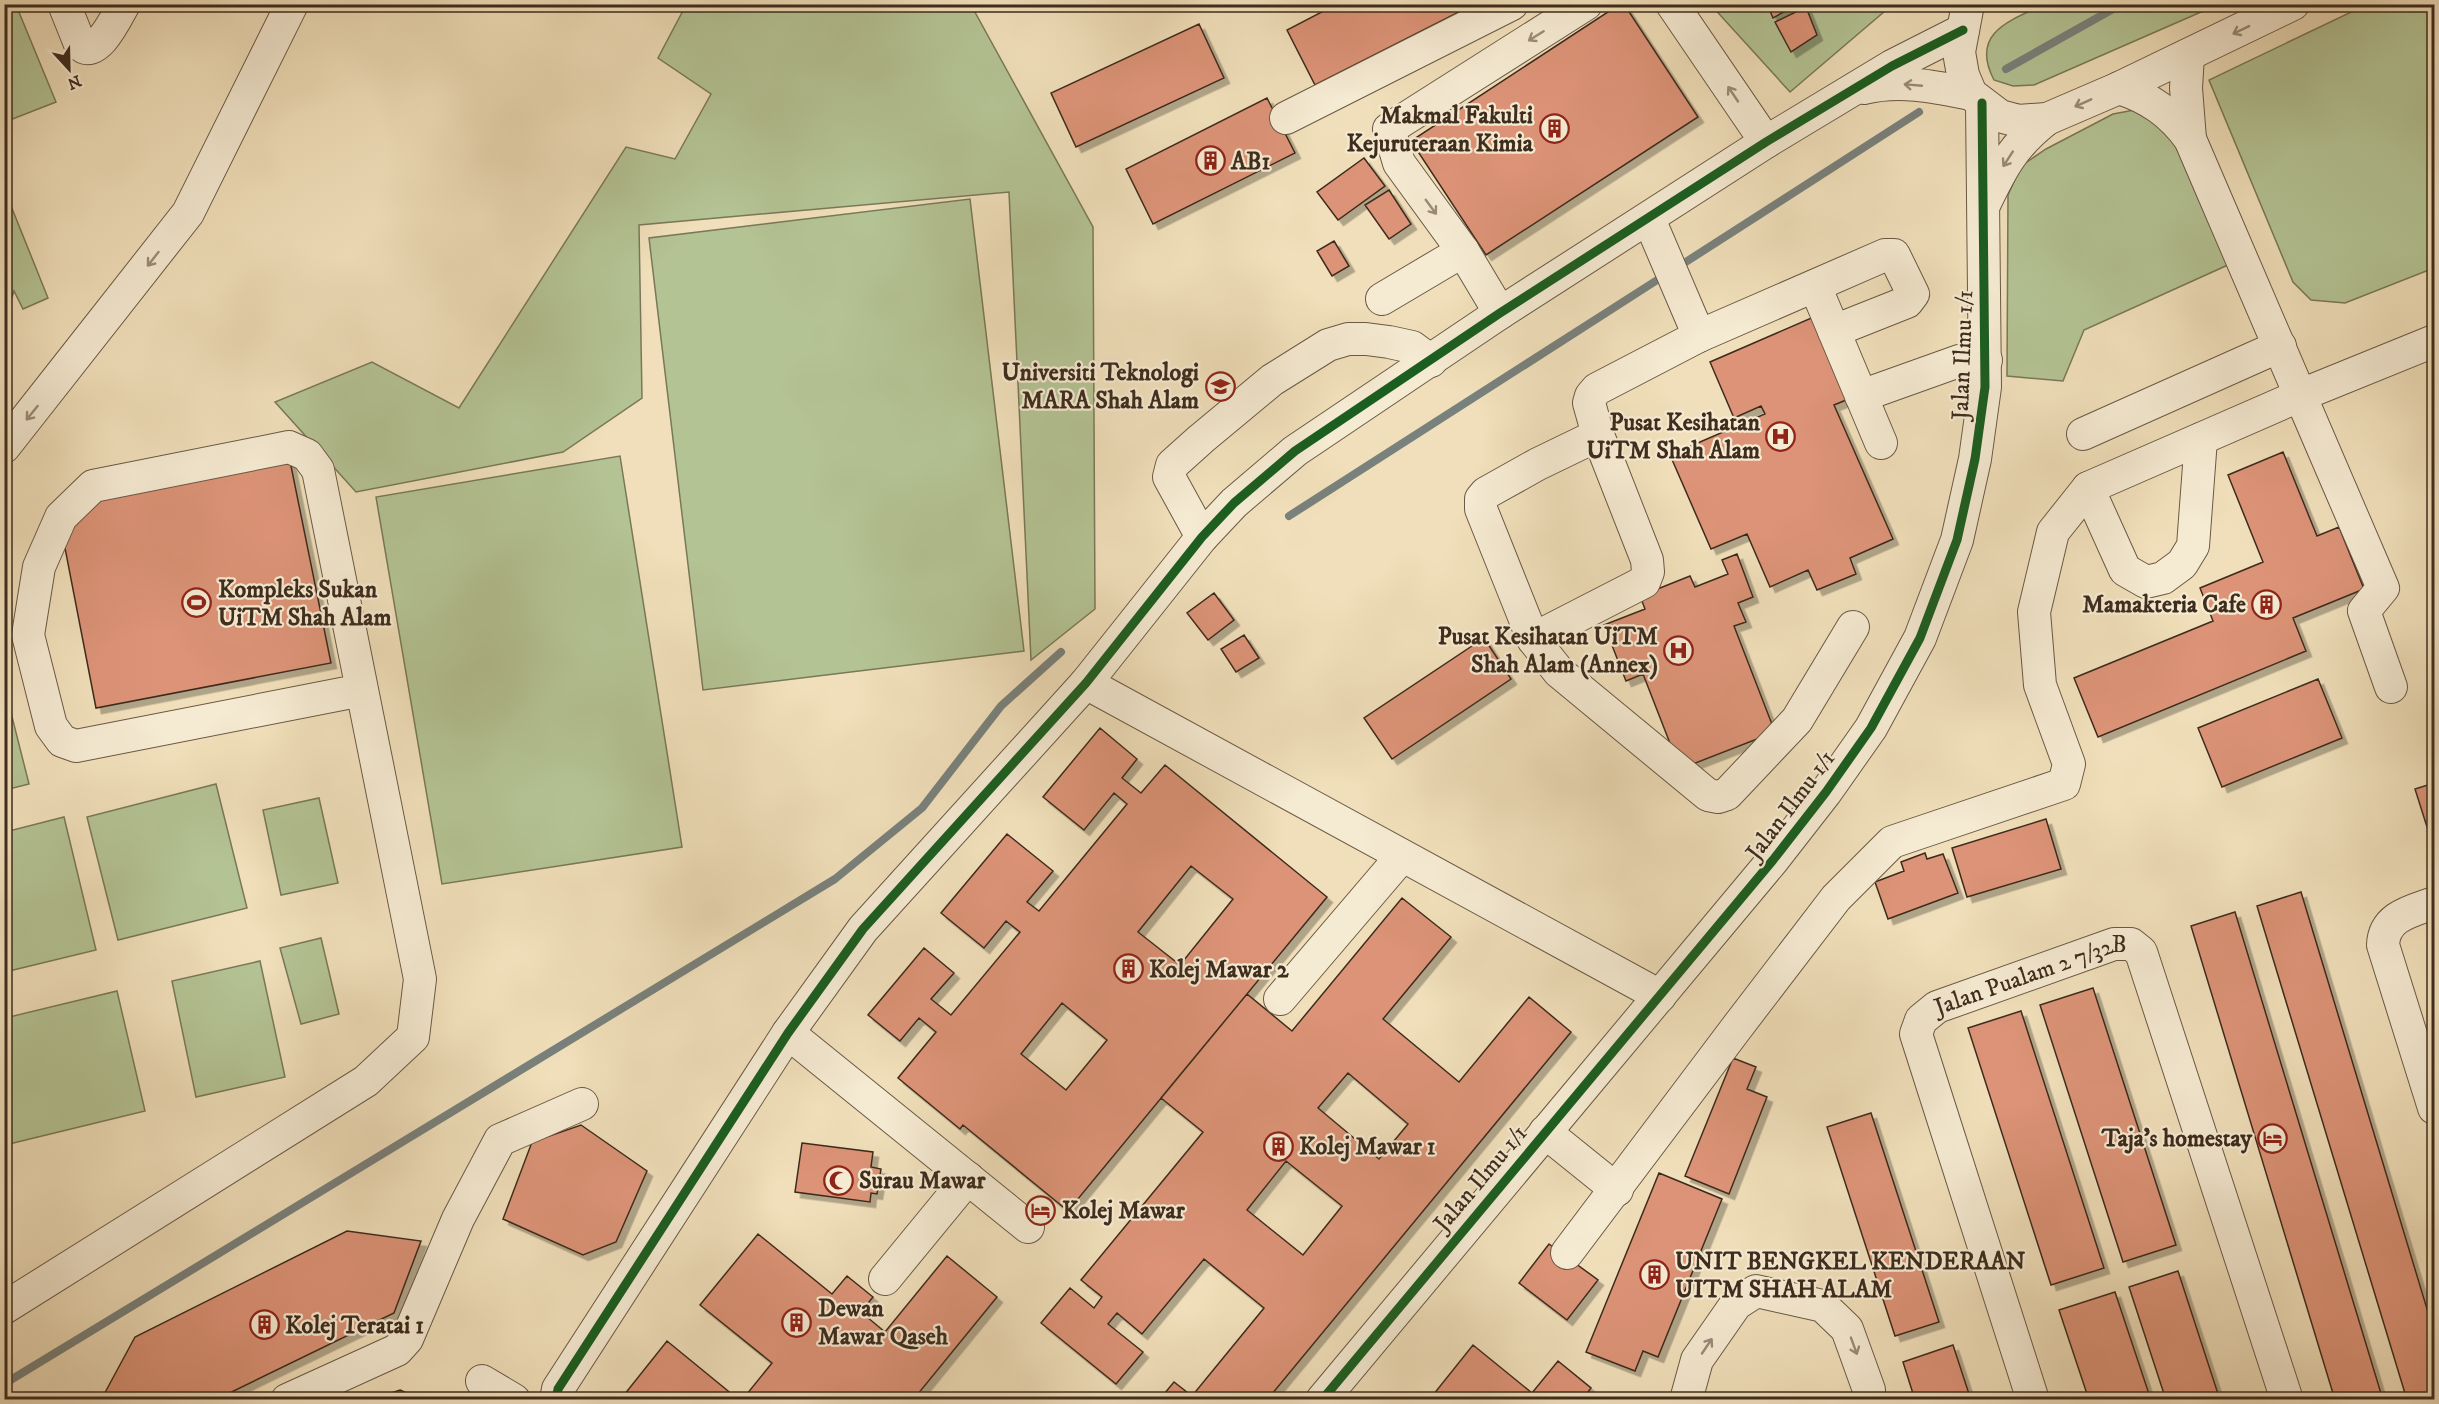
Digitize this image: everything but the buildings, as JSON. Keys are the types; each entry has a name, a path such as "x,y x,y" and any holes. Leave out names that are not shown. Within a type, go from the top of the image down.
{"street":[{"path":"64,4 80,44 84,48 91,49 98,45 124,4"},
{"path":"4,447 188,213 292,4"},
{"path":"1286,118 1512,4"},
{"path":"1500,313 1463,251 1399,162 1389,129 1586,4"},
{"path":"1672,4 1766,142"},
{"path":"1855,90 1884,83 1940,88 1976,98 2000,116 2018,121 2047,119 2293,4"},
{"path":"556,1400 558,1389 788,1033 863,929 1086,683 1202,537 1263,477 1295,451 1500,313 1766,142 1901,61 1969,13"},
{"name":"Jalan Ilmu 1/1","path":"1322,1400 1773,860 1826,792 1871,728 1920,638 1959,528 1975,459 1985,387 1983,209 1976,98 1963,75 1959,52 1969,13"},
{"path":"2188,55 2186,88 2190,139"},
{"path":"2119,87 2141,94 2160,106 2177,121 2190,139 2383,588 2364,611 2391,687"},
{"name":"Jalan Ilmu 1/1","path":"1983,209 2008,158 2025,136 2047,119"},
{"path":"1649,219 1699,336"},
{"path":"1382,299 1463,251"},
{"path":"1533,639 1644,582 1648,572 1647,560 1598,435 1589,403 1597,389 1699,336 1885,255 1894,255 1913,294 1907,302 1834,331"},
{"path":"1815,286 1881,442"},
{"path":"1202,537 1169,477 1169,471 1176,460 1272,380 1328,345 1348,339 1366,339 1412,347 1431,361"},
{"path":"1568,1253 1737,1026 1836,898 1892,842 2064,784 2069,764 2040,685 2034,612 2053,531 2088,488 2301,395 2434,341"},
{"path":"2083,434 2280,346"},
{"path":"1861,396 1959,361 1986,360"},
{"path":"1598,435 1538,464 1486,493 1481,499 1480,509 1533,639 1559,672 1708,795 1718,797 1726,794 1797,720 1853,627"},
{"path":"2088,488 2125,570 2146,582 2163,578 2182,564 2193,546 2201,439"},
{"path":"4,1308 366,1081 413,1036 420,979 318,470 307,456 289,447 93,486 60,517 39,567 28,635 51,726 62,741 76,746 362,690"},
{"path":"1086,683 1660,996"},
{"path":"1280,999 1402,856"},
{"path":"2434,903 2402,915 2390,924 2383,934 2383,945 2434,1108"},
{"name":"Jalan Pualam 2 7/32B","path":"2033,1400 1916,1034 1921,1020 1937,1007 2114,944 2131,944 2141,952 2287,1400"},
{"path":"788,1033 1028,1227"},
{"path":"287,1400 397,1350 408,1339 458,1219 500,1140 582,1104"},
{"path":"1545,1132 1617,1190"},
{"path":"885,1279 968,1178"},
{"path":"1686,1400 1697,1360 1736,1304 1756,1291 1823,1306 1847,1329 1869,1390 1869,1400"},
{"path":"482,1381 514,1400"}],"green space":[{"path":"5,4 16,5 56,102 5,122"},
{"path":"2368,4 2434,5 2434,268 2345,303 2311,300 2293,282 2209,80"},
{"path":"686,5 971,5 1093,227 1095,609 1031,660 1009,192 639,225 642,398 563,452 356,492 275,402 372,362 459,408 626,147 675,159 711,94 658,58"},
{"path":"1711,5 1892,5 1790,92"},
{"path":"2043,5 2217,5 2034,85 2013,86 1994,80 1988,64 1987,51 1990,40 1996,31 2006,24"},
{"path":"2145,108 2167,124 2230,264 2084,330 2063,381 2007,376 2008,195 2021,166 2046,149 2113,114"},
{"path":"5,191 48,298 23,309 14,291 5,319"},
{"path":"970,199 1024,651 703,690 649,238"},
{"path":"620,456 682,847 442,884 376,497"},
{"path":"4,685 29,784 5,790 4,790"},
{"path":"216,784 247,908 118,940 87,817"},
{"path":"319,798 338,883 281,895 263,810"},
{"path":"64,817 96,950 5,972 5,832"},
{"path":"321,938 339,1014 301,1024 280,948"},
{"path":"260,961 285,1077 196,1097 172,981"},
{"path":"117,991 145,1111 5,1145 5,1018"}],"waterway":[{"path":"2006,69 2122,4"},
{"path":"1678,267 1919,112"},
{"path":"1289,516 1665,275"},
{"path":"4,1384 835,879 922,808 1001,706 1061,652"}],"cycle path":[{"path":"556,1400 558,1389 788,1033 863,929 1086,683 1202,537 1234,503 1295,451 1500,313 1766,142 1892,66 1963,30"},
{"path":"1322,1400 1773,860 1826,792 1871,728 1920,638 1957,540 1975,459 1985,387 1982,103"}],"place":[{"name":"Makmal Fakulti Kejuruteraan Kimia","path":"1554,129"},
{"name":"AB1","path":"1210,161"},
{"name":"Universiti Teknologi MARA Shah Alam","path":"1220,386"},
{"name":"Pusat Kesihatan UiTM Shah Alam","path":"1781,436"},
{"name":"Kompleks Sukan UiTM Shah Alam","path":"197,603"},
{"name":"Mamakteria Cafe","path":"2267,604"},
{"name":"Pusat Kesihatan UiTM Shah Alam (Annex)","path":"1679,650"},
{"name":"Kolej Mawar 2","path":"1128,969"},
{"name":"Taja's homestay","path":"2273,1138"},
{"name":"Kolej Mawar 1","path":"1278,1146"},
{"name":"Surau Mawar","path":"838,1180"},
{"name":"Kolej Mawar","path":"1041,1210"},
{"name":"UNIT BENGKEL KENDERAAN UITM SHAH ALAM","path":"1654,1275"},
{"name":"Dewan Mawar Qaseh","path":"797,1322"},
{"name":"Kolej Teratai 1","path":"264,1325"}]}
